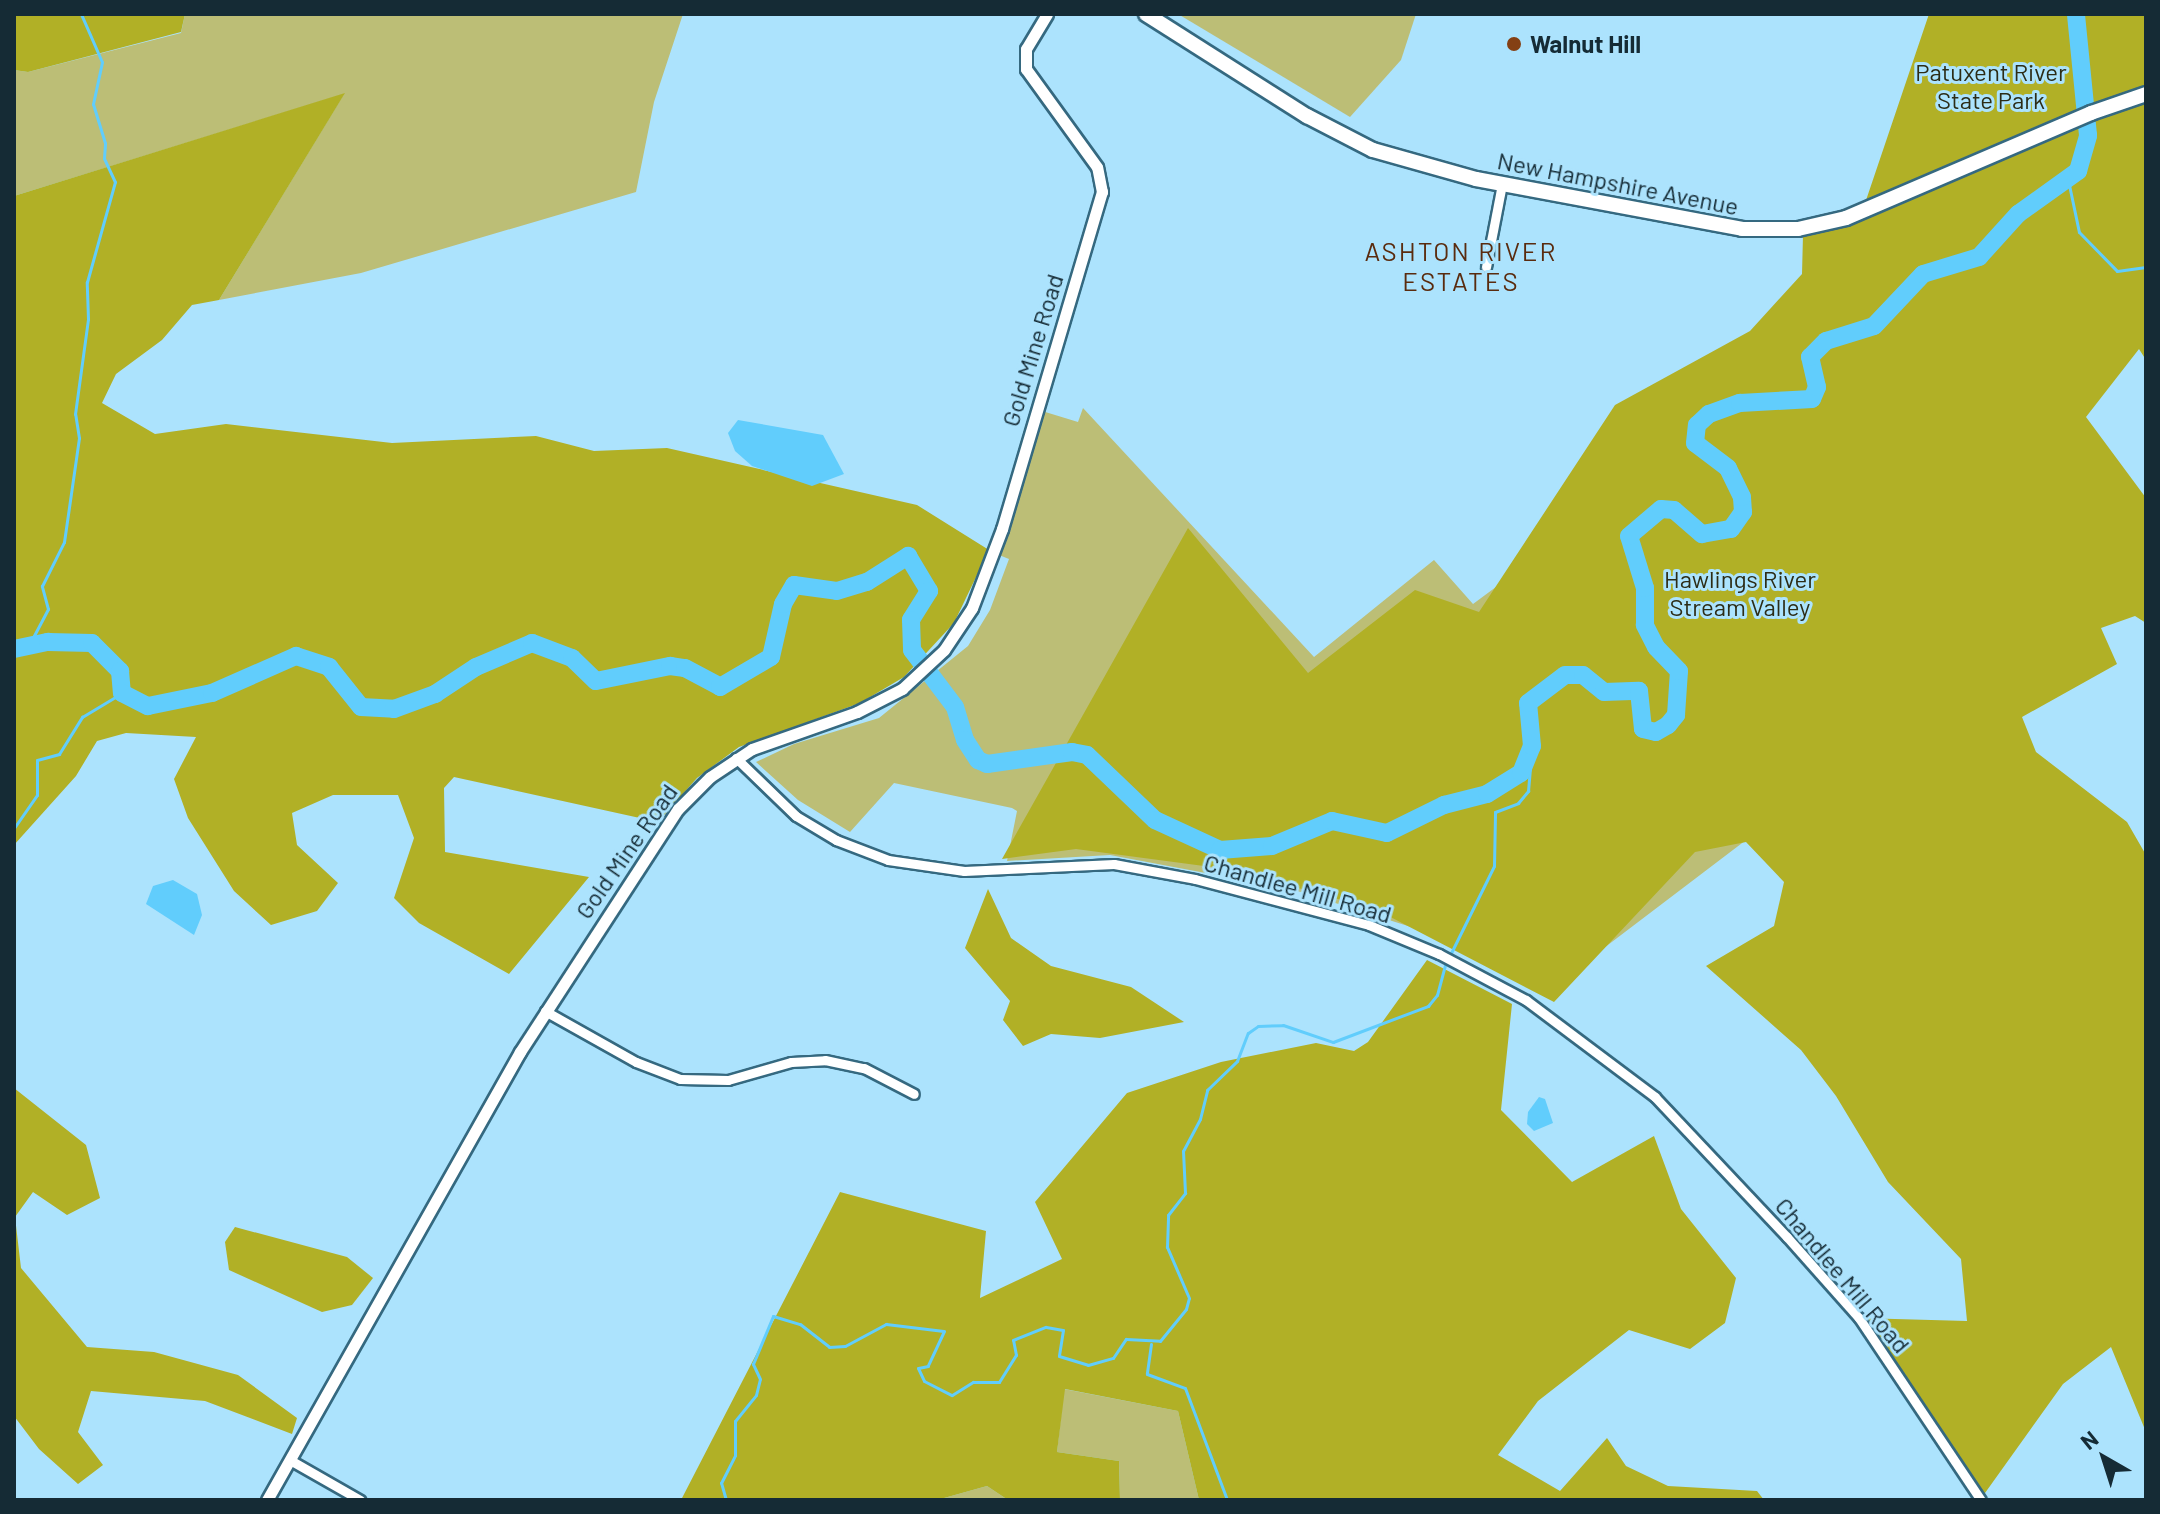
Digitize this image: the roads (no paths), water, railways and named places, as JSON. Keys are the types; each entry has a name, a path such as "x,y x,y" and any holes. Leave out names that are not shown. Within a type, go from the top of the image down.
{"main road":[{"name":"New Hampshire Avenue","path":"1146,14 1349,139 1427,167 1702,224 1798,229 1866,211 2084,115 2146,94"}],"street":[{"name":"Gold Mine Road","path":"267,1500 545,1011 672,817 699,786 736,758 786,734 873,706 913,681 933,663 964,622 994,554 1101,201 1097,167 1026,69 1028,42 1047,14"},
{"path":"1486,267 1502,184"},
{"name":"Chandlee Mill Road","path":"736,758 796,816 848,846 888,860 964,871 1081,863 1142,868 1333,913 1454,961 1573,1031 1685,1126 1859,1318 1981,1500"},
{"path":"545,1011 636,1062 680,1079 728,1080 791,1062 825,1060 864,1068 914,1094"},
{"path":"290,1460 360,1500"}],"water":[{"path":"738,420 823,435 844,474 812,486 752,466 735,451 728,433"},
{"path":"173,880 197,894 202,915 194,935 146,904 153,886"},
{"path":"1539,1097 1545,1099 1553,1123 1534,1131 1527,1124 1528,1112"}],"waterway":[{"path":"29,645 48,609 42,586 64,542 79,438 75,414 88,319 87,282 115,182 104,158 105,143 93,104 102,62 81,14"},
{"path":"14,649 48,642 92,643 120,671 122,693 148,706 212,693 296,656 329,667 361,707 394,709 435,694 476,667 532,643 572,658 596,681 670,666 685,668 720,687 771,657 783,604 794,585 837,591 867,582 908,556 929,591 911,620 912,650 955,707 965,740 978,760 987,764 1072,752 1087,755 1155,820 1220,850 1272,846 1332,821 1387,833 1444,805 1487,794 1521,773 1532,746 1528,703 1565,675 1583,675 1604,692 1639,691 1643,729 1656,732 1668,725 1676,715 1679,671 1656,647 1645,625 1645,588 1629,536 1661,509 1674,510 1702,534 1731,529 1743,512 1742,497 1728,468 1695,443 1697,425 1709,414 1740,403 1812,399 1817,387 1810,357 1826,341 1874,326 1923,274 1979,257 2018,214 2078,171 2088,135 2076,14"},
{"path":"2068,180 2079,232 2117,271 2146,267"},
{"path":"14,828 37,795 37,760 59,754 82,717 122,693"},
{"path":"1450,955 1494,866 1495,812 1518,803 1528,791 1531,759"},
{"path":"726,1500 721,1483 735,1455 735,1421 756,1395 760,1379 753,1364 773,1316 800,1324 829,1347 845,1346 886,1324 944,1331 928,1366 918,1368 924,1381 952,1395 973,1382 999,1382 1016,1355 1013,1340 1046,1327 1063,1330 1059,1356 1088,1365 1113,1358 1126,1339 1160,1341 1186,1309 1189,1298 1167,1247 1168,1215 1185,1193 1183,1151 1200,1119 1207,1090 1237,1061 1248,1033 1258,1026 1283,1025 1333,1042 1428,1006 1437,995 1446,962"},
{"path":"1151,1344 1147,1374 1185,1388 1227,1500"}],"place":[{"name":"Walnut Hill","path":"1514,44"}],"district":[{"name":"ASHTON RIVER ESTATES","path":"1461,266"}],"park label":[{"name":"Patuxent River State Park","path":"1991,86"},
{"name":"Hawlings River Stream Valley","path":"1740,593"}]}
